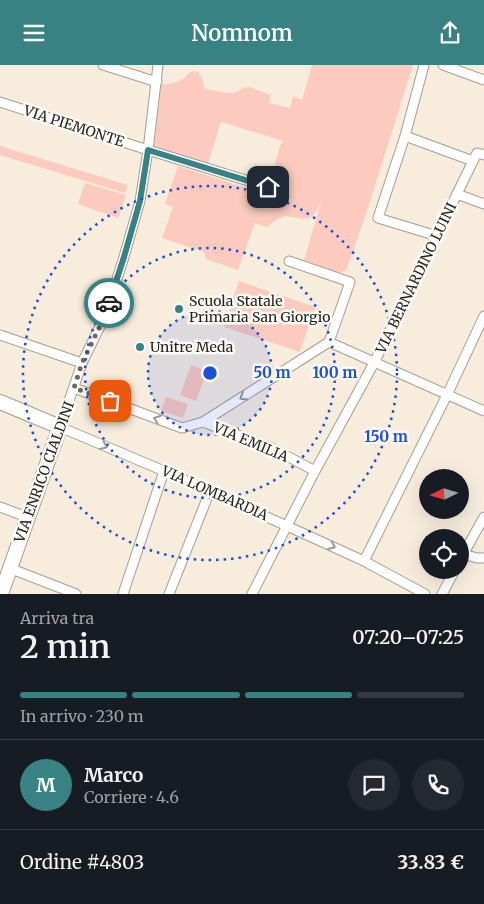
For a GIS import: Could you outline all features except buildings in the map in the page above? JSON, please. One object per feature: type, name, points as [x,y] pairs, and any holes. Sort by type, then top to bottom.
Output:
[{"type":"street","points":[[103,65],[157,82]]},
{"type":"street","name":"VIA ENRICO CIALDINI","points":[[0,594],[82,363],[105,316],[124,257],[140,201],[158,65]]},
{"type":"street","points":[[424,65],[405,136],[378,218],[437,236]]},
{"type":"street","points":[[443,65],[484,80]]},
{"type":"street","name":"VIA PIEMONTE","points":[[0,102],[148,150]]},
{"type":"street","points":[[405,136],[473,161],[477,153],[484,155]]},
{"type":"street","points":[[148,150],[268,187]]},
{"type":"street","name":"VIA BERNARDINO LUINI","points":[[252,594],[315,471],[374,363],[473,161]]},
{"type":"street","points":[[457,194],[484,204]]},
{"type":"street","points":[[203,422],[329,343],[350,282],[289,261]]},
{"type":"street","points":[[364,561],[447,395],[484,316]]},
{"type":"street","points":[[0,335],[82,363]]},
{"type":"street","points":[[329,343],[484,411]]},
{"type":"street","name":"VIA EMILIA","points":[[74,388],[182,428],[203,422],[272,448],[315,471]]},
{"type":"street","name":"VIA LOMBARDIA","points":[[0,402],[288,525],[364,561],[425,594]]},
{"type":"street","points":[[123,594],[164,471]]},
{"type":"street","points":[[169,594],[210,491]]},
{"type":"street","points":[[0,507],[28,517]]},
{"type":"street","points":[[469,544],[484,517]]},
{"type":"street","points":[[469,557],[484,557]]},
{"type":"street","points":[[9,568],[76,594]]},
{"type":"street","points":[[442,594],[450,579]]},
{"type":"shaded area","points":[[312,65],[413,65],[346,271],[338,272],[304,260],[321,202],[313,216],[307,218],[285,216],[267,227],[255,223],[238,270],[206,259],[204,252],[162,238],[173,207],[165,204],[178,166],[265,194],[283,141],[221,122],[208,164],[154,148],[161,85],[179,81],[189,73],[196,71],[201,75],[205,89],[228,93],[249,87],[271,95],[269,103],[290,108],[293,96],[302,100]]},
{"type":"shaded area","points":[[0,146],[128,185],[125,193],[0,155]]},
{"type":"shaded area","points":[[85,183],[126,195],[118,218],[78,204]]},
{"type":"shaded area","points":[[239,281],[315,307],[300,352],[224,327]]},
{"type":"shaded area","points":[[191,365],[207,371],[196,401],[180,395]]},
{"type":"shaded area","points":[[166,397],[188,404],[183,418],[161,411]]},
{"type":"way so far","points":[[109,303],[105,316],[82,363],[74,388],[110,401]]},
{"type":"place","name":"Scuola Statale Primaria San Giorgio","points":[[179,309]]},
{"type":"place","name":"Unitre Meda","points":[[140,347]]},
{"type":"route","points":[[109,303],[140,201],[148,150],[268,187]]}]
